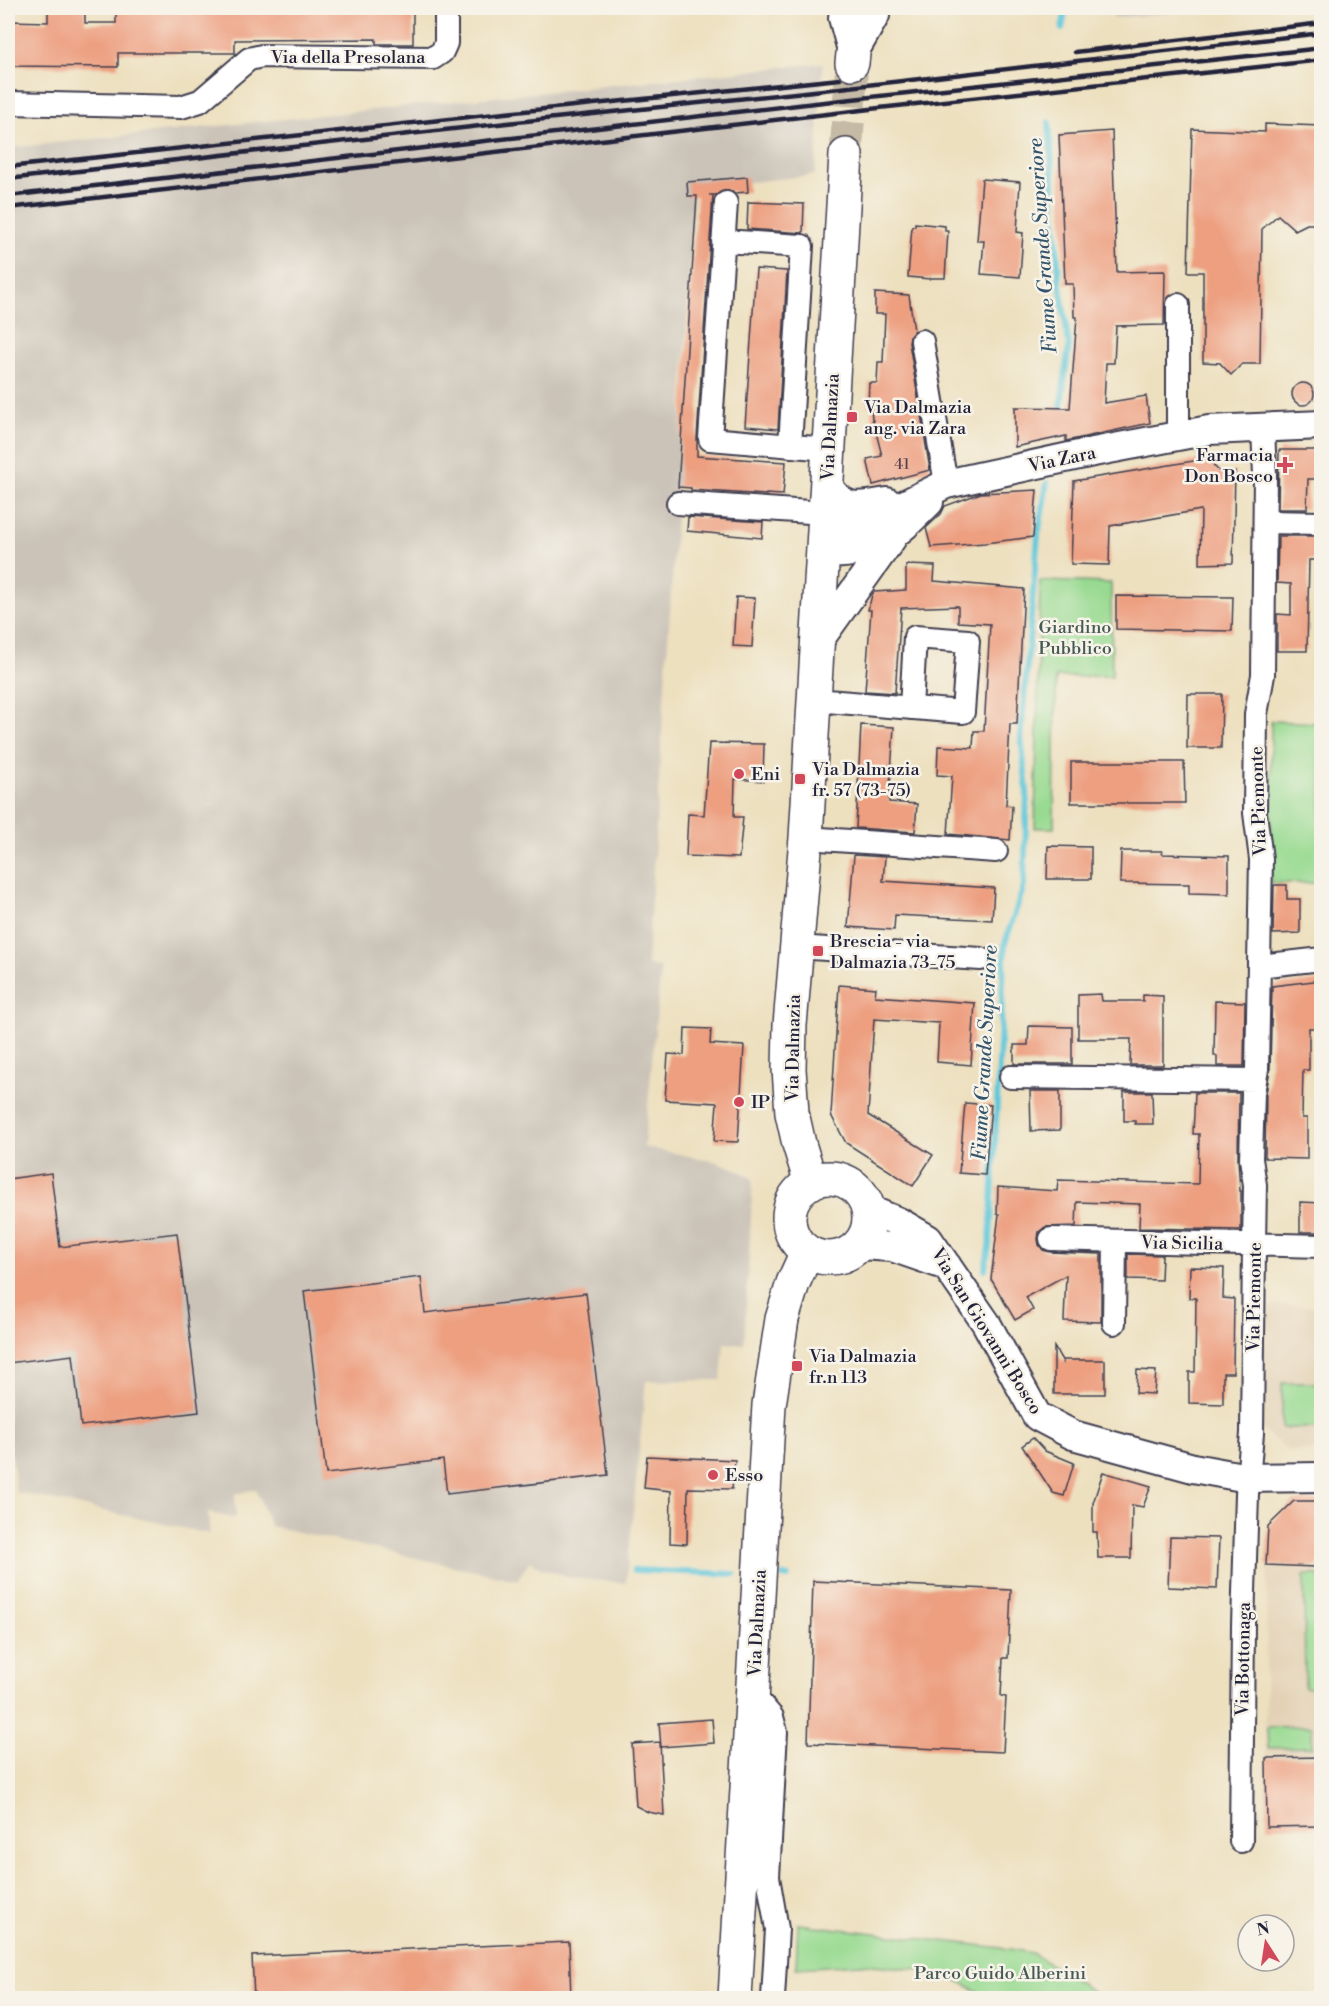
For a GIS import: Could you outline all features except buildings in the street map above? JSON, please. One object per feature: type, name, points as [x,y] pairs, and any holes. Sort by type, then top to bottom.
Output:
[{"type":"main road","points":[[852,63],[858,8]]},
{"type":"main road","name":"Via Dalmazia","points":[[811,1183],[792,1113],[789,1069],[796,947],[806,838],[846,154]]},
{"type":"main road","points":[[829,1179],[846,1183],[860,1194],[867,1209],[867,1228],[859,1245],[843,1256],[834,1258],[815,1256],[807,1252],[795,1240],[789,1224],[793,1200],[798,1193],[811,1183],[829,1179]]},
{"type":"main road","name":"Via Dalmazia","points":[[735,1998],[769,1406],[783,1319],[793,1283],[807,1252]]},
{"type":"street","name":"Via della Presolana","points":[[8,103],[181,106],[200,100],[249,58],[262,56],[433,58],[442,52],[446,43],[446,8]]},
{"type":"street","points":[[841,8],[840,18],[852,63]]},
{"type":"street","points":[[852,63],[878,16],[879,8]]},
{"type":"street","points":[[726,203],[710,439],[828,449]]},
{"type":"street","points":[[723,241],[801,246],[790,446]]},
{"type":"street","points":[[1178,305],[1178,436]]},
{"type":"street","points":[[817,644],[895,534],[946,484],[922,341]]},
{"type":"street","name":"Via Zara","points":[[913,498],[847,506],[840,502],[824,523],[836,533],[893,510],[913,498],[946,484],[1178,436],[1209,430],[1322,425]]},
{"type":"street","name":"Via Piemonte","points":[[1248,1478],[1252,1433],[1255,1185],[1251,1159],[1257,1069],[1261,859],[1255,813],[1256,725],[1263,675],[1265,522],[1263,427]]},
{"type":"street","points":[[678,504],[824,523],[855,553],[864,551],[895,534]]},
{"type":"street","points":[[1265,522],[1322,524]]},
{"type":"street","points":[[814,700],[910,708]]},
{"type":"street","points":[[806,838],[996,851]]},
{"type":"street","points":[[796,947],[981,959]]},
{"type":"street","points":[[1259,966],[1322,959]]},
{"type":"street","points":[[1011,1077],[1255,1080]]},
{"type":"street","name":"Via San Giovanni Bosco","points":[[867,1209],[899,1222],[928,1239],[986,1323],[1037,1416],[1073,1435],[1193,1468],[1248,1478],[1322,1477]]},
{"type":"street","name":"Via Sicilia","points":[[1051,1239],[1322,1246]]},
{"type":"street","name":"Via Sicilia","points":[[1114,1323],[1115,1241]]},
{"type":"street","points":[[859,1245],[892,1247],[947,1266]]},
{"type":"street","name":"Via Bottonaga","points":[[1242,1841],[1243,1625],[1248,1478]]},
{"type":"street","points":[[753,1695],[772,1717],[776,1731],[768,1876],[777,1929],[773,1998]]},
{"type":"shaded area","points":[[1114,8],[1226,8],[1114,18]]},
{"type":"shaded area","points":[[823,63],[815,175],[703,187],[694,195],[647,965],[661,967],[644,1147],[718,1162],[738,1170],[753,1179],[752,1200],[744,1344],[724,1343],[721,1380],[646,1381],[626,1583],[574,1578],[542,1569],[530,1561],[517,1580],[270,1526],[256,1489],[235,1494],[236,1515],[234,1518],[208,1513],[210,1534],[16,1492],[12,1455],[8,1454],[8,148]]},
{"type":"shaded area","points":[[1260,1305],[1321,1306],[1321,1451],[1288,1451],[1261,1428]]},
{"type":"shaded area","points":[[1294,1501],[1321,1501],[1321,1826],[1267,1827],[1265,1719],[1268,1526]]},
{"type":"green space","name":"Giardino Pubblico","points":[[1040,581],[1111,583],[1112,676],[1056,677],[1054,828],[1035,828]]},
{"type":"green space","points":[[1271,721],[1321,723],[1321,883],[1271,883]]},
{"type":"green space","points":[[1282,1383],[1321,1383],[1321,1428],[1282,1428]]},
{"type":"green space","points":[[1304,1575],[1321,1575],[1321,1687],[1305,1688]]},
{"type":"green space","points":[[1312,1726],[1312,1747],[1268,1748],[1267,1727]]},
{"type":"green space","name":"Parco Guido Alberini","points":[[798,1924],[1032,1953],[1103,1998],[991,1998],[958,1981],[915,1969],[862,1964],[796,1968]]},
{"type":"waterway","name":"Fiume Grande Superiore","points":[[1062,29],[1066,8]]},
{"type":"waterway","name":"Fiume Grande Superiore","points":[[1049,122],[1059,279],[1069,345],[1060,413]]},
{"type":"waterway","name":"Fiume Grande Superiore","points":[[985,1269],[990,1241],[1005,943],[1024,886],[1027,790],[1021,738],[1038,535],[1047,483]]},
{"type":"waterway","points":[[634,1570],[734,1574]]},
{"type":"waterway","points":[[783,1576],[788,1577]]},
{"type":"tunnel","points":[[846,155],[852,63]]},
{"type":"railway","points":[[1075,52],[1322,23]]},
{"type":"railway","points":[[8,179],[1322,33]]},
{"type":"railway","points":[[8,196],[815,103],[1322,48]]},
{"type":"railway","points":[[8,208],[879,108],[1322,60]]},
{"type":"railway","points":[[8,167],[840,79]]},
{"type":"place","name":"Via Dalmazia ang. via Zara","points":[[852,417]]},
{"type":"place","name":"Farmacia Don Bosco","points":[[1285,465]]},
{"type":"place","name":"Eni","points":[[739,774]]},
{"type":"place","name":"Via Dalmazia fr. 57 (73-75)","points":[[800,779]]},
{"type":"place","name":"Brescia - via Dalmazia 73-75","points":[[818,951]]},
{"type":"place","name":"IP","points":[[739,1102]]},
{"type":"place","name":"Via Dalmazia fr.n 113","points":[[797,1366]]},
{"type":"place","name":"Esso","points":[[713,1475]]}]
